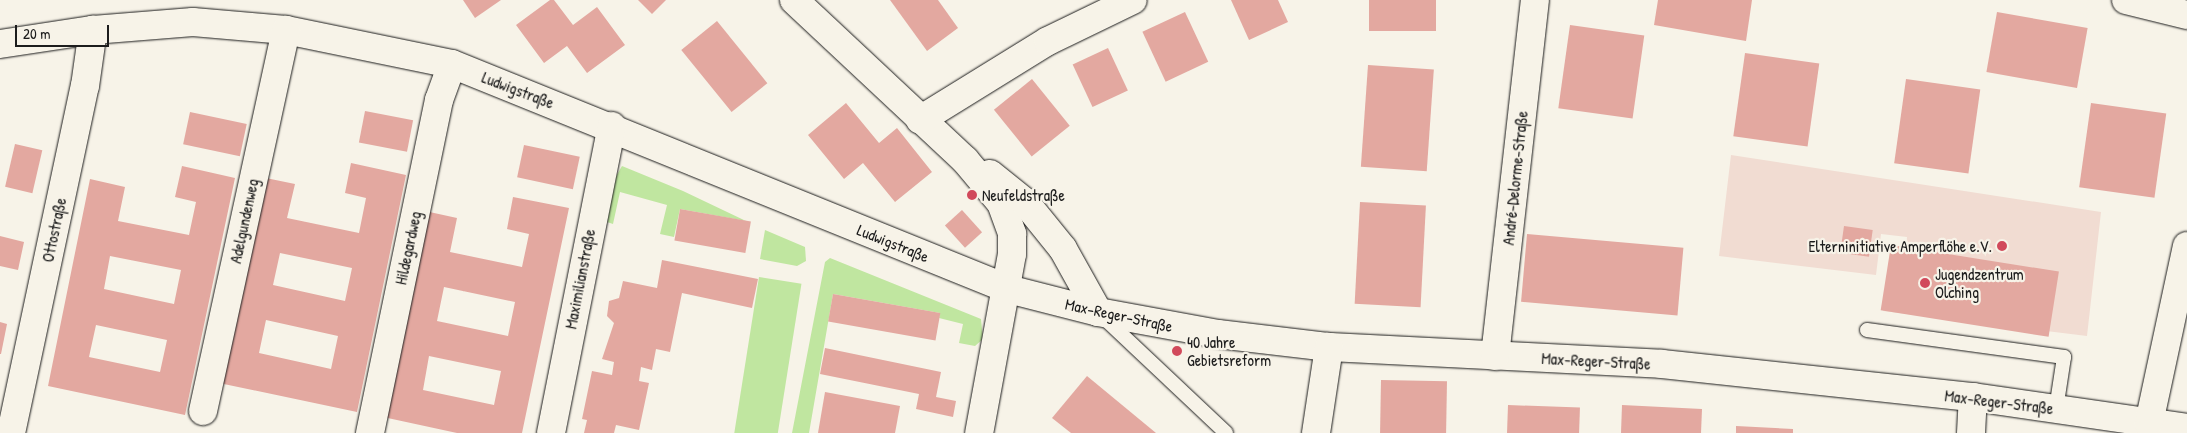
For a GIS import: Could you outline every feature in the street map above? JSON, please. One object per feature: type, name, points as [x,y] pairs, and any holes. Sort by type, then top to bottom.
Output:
[{"type":"street","points":[[794,0],[920,120],[965,160],[1001,203],[1012,234],[1008,289],[979,433]]},
{"type":"street","points":[[920,120],[1048,41],[1133,0]]},
{"type":"street","name":"André-Delorme-Straße","points":[[1495,356],[1535,0]]},
{"type":"street","points":[[2126,0],[2187,15]]},
{"type":"street","name":"Ludwigstraße","points":[[0,44],[93,30],[194,11],[452,64],[612,126],[1008,289]]},
{"type":"street","name":"Ottostraße","points":[[9,432],[85,86],[93,30]]},
{"type":"street","name":"Adelgundenweg","points":[[204,411],[286,30]]},
{"type":"street","name":"Hildegardweg","points":[[370,433],[437,109],[452,64]]},
{"type":"street","name":"Maximilianstraße","points":[[551,433],[612,126]]},
{"type":"street","points":[[965,160],[1002,181],[1025,202],[1063,249],[1098,312]]},
{"type":"street","points":[[2149,423],[2187,246]]},
{"type":"street","name":"Max-Reger-Straße","points":[[1008,289],[1098,312],[1218,334],[1329,347],[1662,364],[1973,398],[2187,428]]},
{"type":"street","points":[[1316,433],[1329,347]]},
{"type":"street","points":[[1970,433],[1973,398]]},
{"type":"lane","points":[[1098,312],[1226,433]]},
{"type":"lane","points":[[1867,330],[2064,357],[2056,409]]},
{"type":"shaded area","name":"Elterninitiative Amperflöhe e.V.","points":[[1731,155],[2101,212],[2087,336],[1883,311],[1891,245],[1906,247],[1907,237],[1881,234],[1876,275],[1719,256]]},
{"type":"green space","points":[[622,166],[683,191],[746,221],[680,209],[674,237],[660,234],[667,205],[620,192],[613,224],[607,222],[615,178]]},
{"type":"green space","points":[[765,230],[805,247],[806,261],[797,266],[760,259]]},
{"type":"green space","points":[[830,258],[981,319],[983,339],[975,346],[959,343],[963,324],[939,318],[940,313],[833,294],[809,433],[792,433],[825,262]]},
{"type":"green space","points":[[759,277],[801,284],[778,433],[734,433]]},
{"type":"building","points":[[463,0],[501,0],[475,18]]},
{"type":"building","points":[[550,0],[554,0],[573,25],[597,7],[625,45],[587,73],[567,46],[544,63],[516,25]]},
{"type":"building","points":[[638,0],[666,0],[652,14]]},
{"type":"building","points":[[890,0],[938,0],[958,28],[927,51]]},
{"type":"building","points":[[1231,0],[1278,0],[1288,22],[1249,40]]},
{"type":"building","points":[[1369,0],[1436,0],[1436,31],[1369,31]]},
{"type":"building","points":[[1658,0],[1752,0],[1746,41],[1654,25]]},
{"type":"building","points":[[1185,12],[1208,62],[1166,82],[1142,32]]},
{"type":"building","points":[[1997,12],[2088,28],[2077,88],[1986,72]]},
{"type":"building","points":[[717,21],[767,83],[732,112],[681,50]]},
{"type":"building","points":[[1570,25],[1644,35],[1633,119],[1558,108]]},
{"type":"building","points":[[1108,48],[1128,91],[1093,107],[1073,64]]},
{"type":"building","points":[[1745,53],[1819,63],[1808,147],[1733,136]]},
{"type":"building","points":[[1368,65],[1434,70],[1427,171],[1361,167]]},
{"type":"building","points":[[1032,79],[1070,126],[1032,156],[994,110]]},
{"type":"building","points":[[1906,79],[1980,89],[1968,174],[1894,163]]},
{"type":"building","points":[[846,103],[879,143],[897,128],[932,172],[895,202],[863,163],[844,179],[808,135]]},
{"type":"building","points":[[2091,103],[2166,114],[2154,198],[2079,187]]},
{"type":"building","points":[[365,111],[413,120],[407,152],[359,142]]},
{"type":"building","points":[[190,112],[247,124],[240,156],[183,144]]},
{"type":"building","points":[[15,144],[42,150],[32,193],[5,187]]},
{"type":"building","points":[[524,145],[580,157],[573,189],[517,177]]},
{"type":"building","points":[[351,163],[406,175],[357,412],[219,383],[261,177],[295,184],[287,218],[359,233],[366,198],[345,193]],"holes":[[[280,253],[352,268],[345,301],[273,285]],[[266,320],[338,336],[331,369],[259,353]]]},
{"type":"building","points":[[182,166],[235,178],[185,415],[48,386],[90,179],[125,187],[118,221],[189,235],[196,202],[175,197]],"holes":[[[110,256],[181,270],[174,304],[104,289]],[[96,325],[167,340],[160,372],[89,357]]]},
{"type":"building","points":[[513,197],[569,208],[522,433],[457,433],[383,417],[425,211],[457,218],[450,252],[522,267],[529,234],[507,229]],"holes":[[[444,287],[515,302],[508,336],[437,321]],[[429,356],[501,371],[494,405],[423,390]]]},
{"type":"building","points":[[1360,202],[1426,205],[1421,307],[1355,304]]},
{"type":"building","points":[[680,209],[751,222],[745,253],[674,241]]},
{"type":"building","points":[[962,210],[982,232],[965,248],[945,225]]},
{"type":"building","points":[[1844,226],[1873,230],[1869,257],[1840,253]]},
{"type":"building","points":[[1527,234],[1683,248],[1677,315],[1521,302]]},
{"type":"building","points":[[0,236],[24,242],[18,270],[0,266]]},
{"type":"building","points":[[1891,245],[2059,272],[2049,337],[1881,310]]},
{"type":"building","points":[[662,260],[758,279],[752,308],[682,293],[670,352],[656,349],[652,370],[641,367],[639,381],[649,383],[639,430],[616,425],[614,433],[584,433],[587,420],[582,419],[592,371],[612,375],[614,362],[602,359],[614,323],[607,316],[609,301],[619,298],[623,281],[657,288]]},
{"type":"building","points":[[833,294],[940,313],[935,341],[828,322]]},
{"type":"building","points":[[0,322],[7,324],[1,354],[0,354]]},
{"type":"building","points":[[825,348],[941,372],[936,397],[956,401],[953,417],[916,409],[919,394],[820,374]]},
{"type":"building","points":[[1087,376],[1156,433],[1071,433],[1052,418]]},
{"type":"building","points":[[1381,380],[1447,381],[1446,433],[1380,433]]},
{"type":"building","points":[[825,392],[900,406],[895,433],[818,433]]},
{"type":"building","points":[[1508,405],[1580,408],[1579,433],[1507,433]]},
{"type":"building","points":[[1622,405],[1702,409],[1701,433],[1621,433]]},
{"type":"building","points":[[1736,426],[1793,429],[1793,433],[1736,433]]},
{"type":"place","name":"Neufeldstraße","points":[[972,195]]},
{"type":"place","name":"Elterninitiative Amperflöhe e.V.","points":[[2002,246]]},
{"type":"place","name":"Jugendzentrum Olching","points":[[1925,283]]},
{"type":"place","name":"40 Jahre Gebietsreform","points":[[1177,351]]}]
